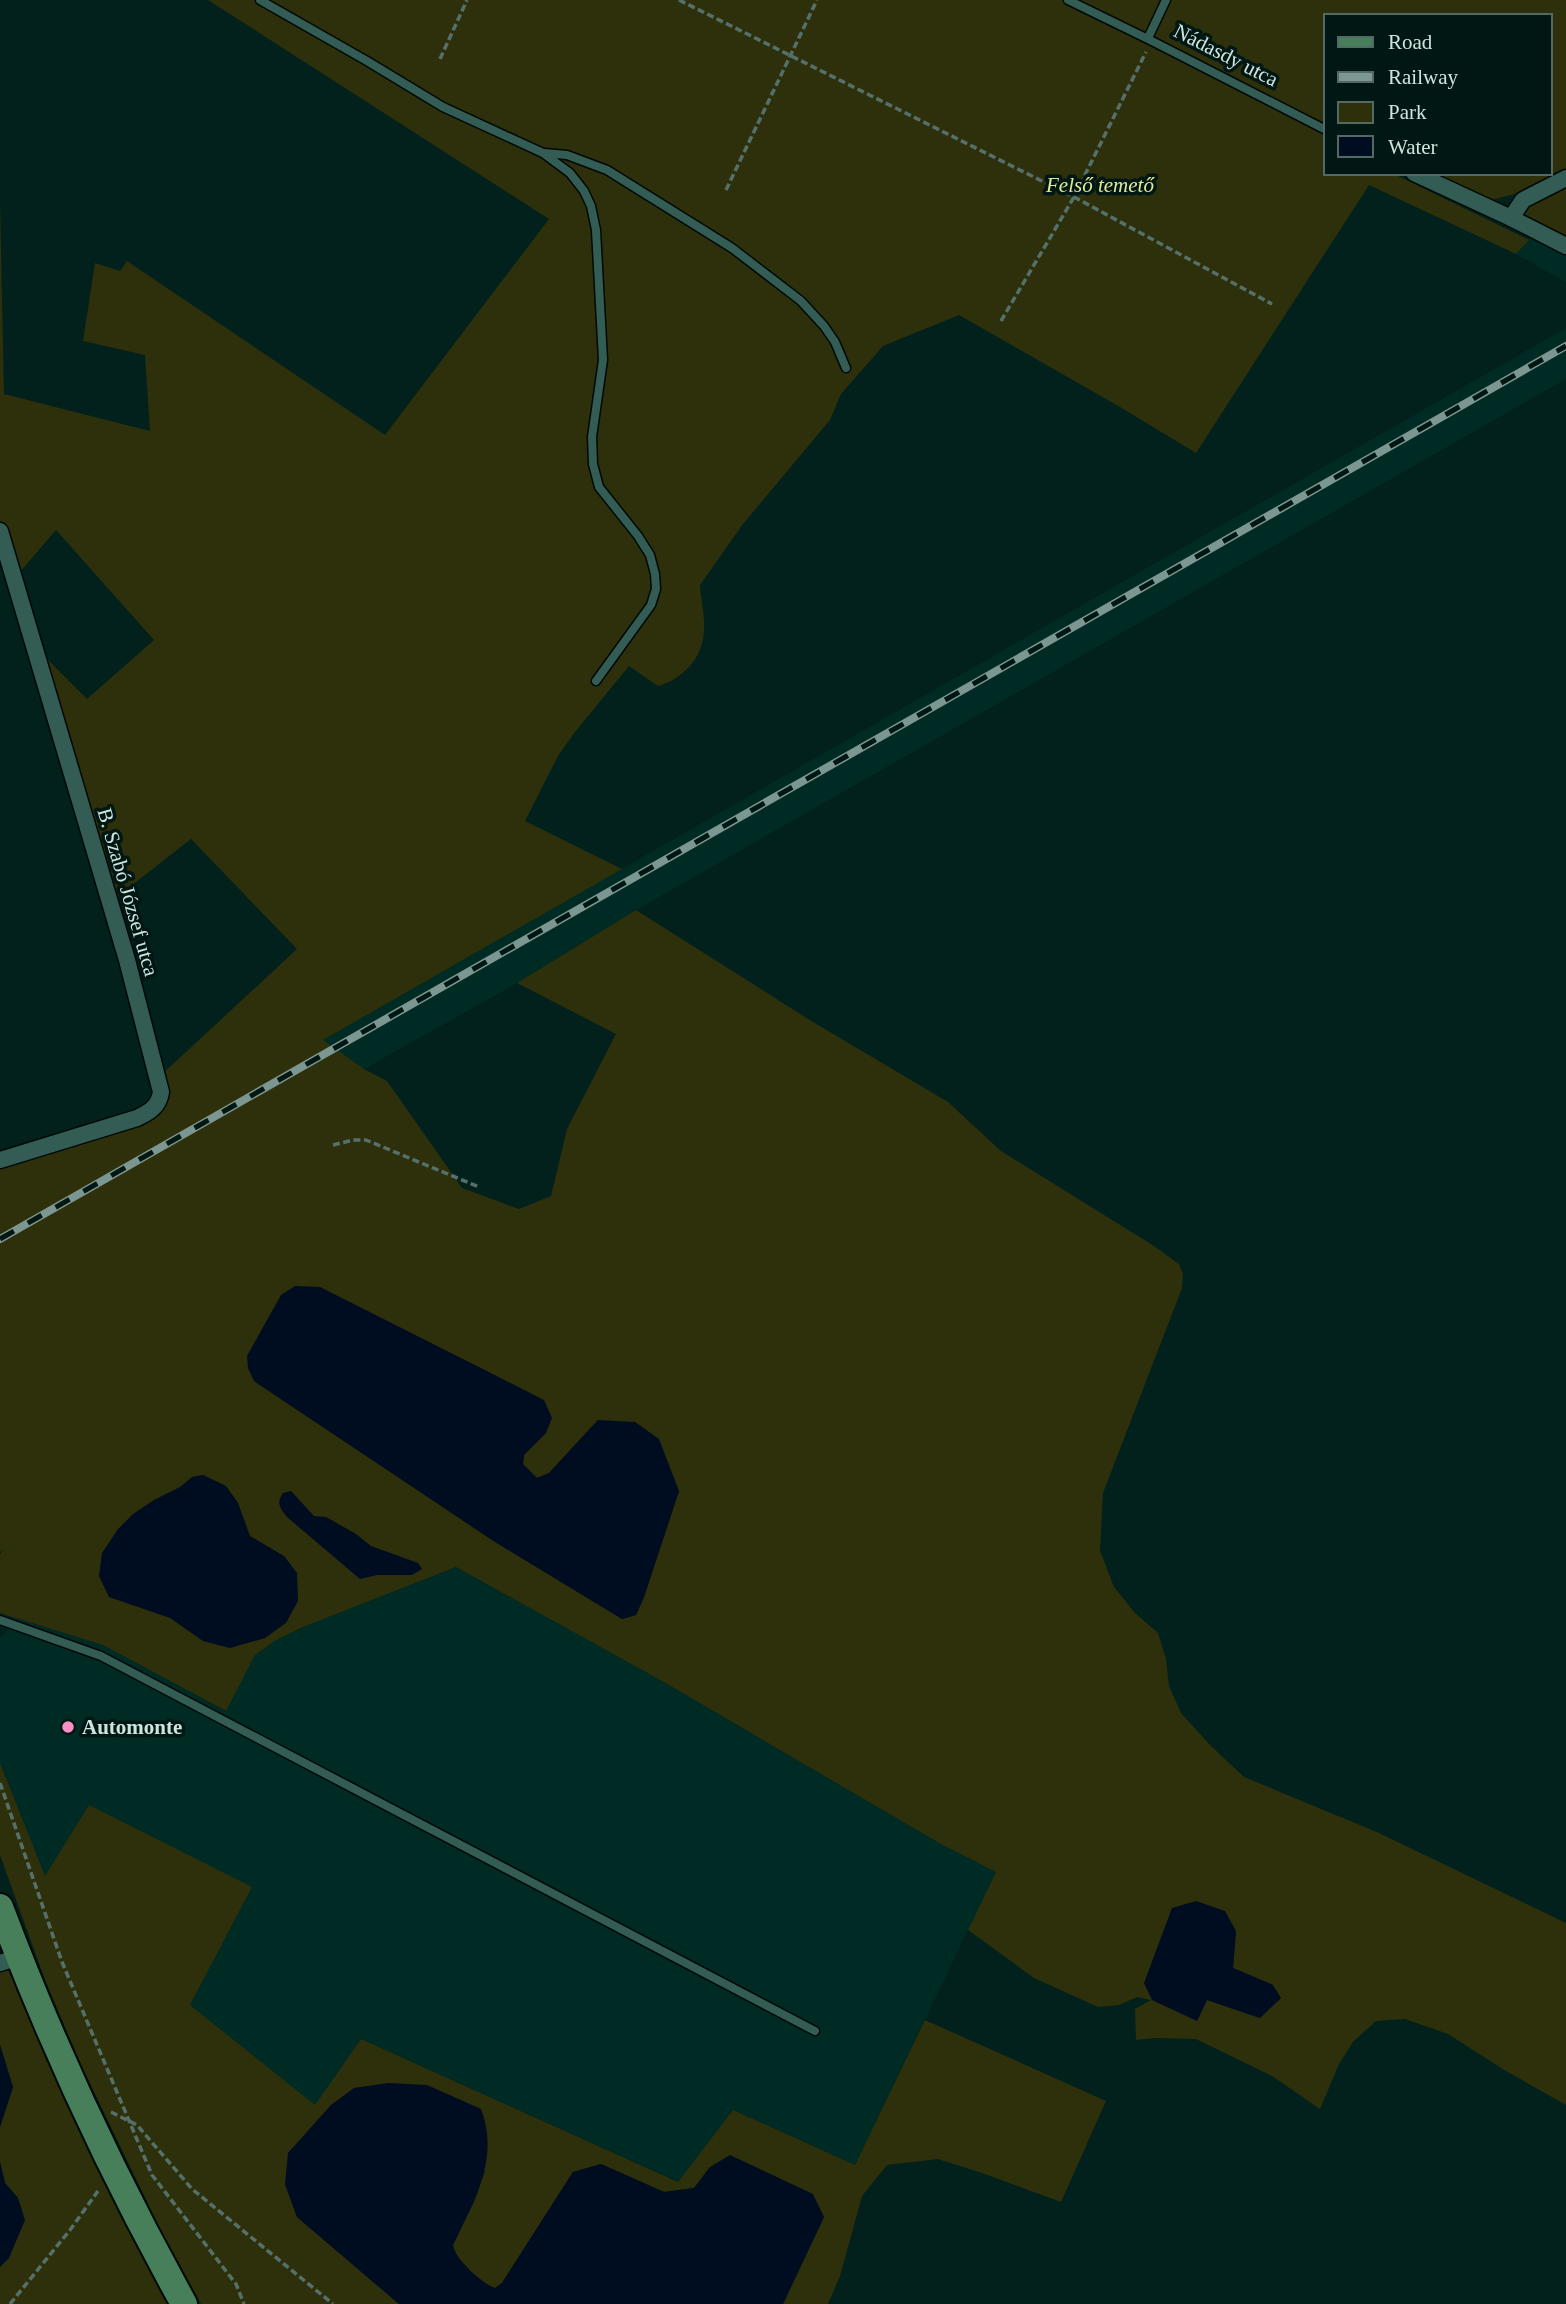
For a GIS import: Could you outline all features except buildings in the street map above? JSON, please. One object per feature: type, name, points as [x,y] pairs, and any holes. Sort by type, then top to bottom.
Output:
[{"type":"main road","points":[[0,1907],[9,1960],[155,2252],[184,2304]]},
{"type":"street","points":[[1418,175],[1566,246]]},
{"type":"street","points":[[1511,218],[1523,200],[1566,178]]},
{"type":"street","name":"B. Szabó József utca","points":[[0,531],[127,960],[161,1092],[160,1100],[154,1107],[137,1118],[0,1160]]},
{"type":"lane","points":[[260,0],[443,107],[543,153],[570,173],[584,191],[596,230],[603,360],[592,437],[593,464],[599,487],[650,555],[656,589],[650,605],[596,681]]},
{"type":"lane","name":"Nádasdy utca","points":[[1068,0],[1324,129]]},
{"type":"lane","points":[[1150,39],[1166,0]]},
{"type":"lane","points":[[543,153],[567,155],[607,170],[732,248],[801,300],[835,342],[846,368]]},
{"type":"lane","points":[[0,1620],[102,1656],[815,2031]]},
{"type":"path","points":[[440,59],[467,0]]},
{"type":"path","points":[[680,0],[1074,197],[1272,304]]},
{"type":"path","points":[[726,190],[817,0]]},
{"type":"path","points":[[1001,321],[1074,197],[1150,39]]},
{"type":"path","points":[[333,1144],[366,1140],[479,1186]]},
{"type":"path","points":[[0,1783],[62,1962],[152,2175],[236,2284],[244,2304]]},
{"type":"path","points":[[80,2099],[137,2125],[192,2189],[333,2304]]},
{"type":"path","points":[[10,2304],[115,2170]]},
{"type":"shaded area","points":[[1551,214],[1566,221],[1566,282],[1516,254]]},
{"type":"shaded area","points":[[1566,328],[1566,379],[636,910],[517,983],[364,1069],[131,1150]]},
{"type":"shaded area","points":[[456,1567],[662,1681],[941,1844],[996,1872],[855,2165],[733,2110],[679,2182],[361,2039],[315,2106],[190,2005],[252,1887],[45,1877],[0,1763],[0,1638],[8,1630],[0,1626],[0,1613],[103,1645],[225,1711],[255,1655],[276,1640]]},
{"type":"green space","name":"Felső temető","points":[[208,0],[1566,0],[1566,174],[1534,189],[1487,201],[1434,175],[1552,175],[1552,14],[1324,14],[1324,175],[1396,175],[1529,240],[1516,254],[1369,185],[1196,453],[959,315],[883,346],[841,394],[830,420],[743,524],[700,585],[704,619],[703,640],[690,666],[676,678],[658,686],[629,666],[558,756],[525,821],[622,869],[323,1040],[364,1069],[387,1081],[462,1188],[519,1209],[551,1196],[567,1129],[616,1034],[517,983],[636,910],[808,1019],[948,1102],[1001,1151],[1179,1264],[1183,1274],[1182,1288],[1103,1493],[1100,1551],[1114,1587],[1135,1613],[1158,1633],[1166,1659],[1169,1686],[1181,1713],[1244,1777],[1379,1833],[1566,1923],[1566,2105],[1448,2034],[1405,2019],[1376,2021],[1353,2042],[1339,2064],[1320,2109],[1272,2076],[1196,2039],[1136,2040],[1135,2009],[1151,2000],[1137,1997],[1119,2005],[1098,2007],[1034,1978],[968,1930],[996,1872],[941,1844],[662,1681],[456,1567],[276,1640],[255,1655],[226,1711],[103,1645],[0,1613],[0,1554],[4,1549],[0,1552],[0,1155],[155,1107],[159,1077],[297,949],[191,839],[113,900],[36,648],[87,699],[154,640],[56,530],[14,579],[0,530],[0,199],[4,394],[150,431],[145,355],[83,341],[95,263],[120,271],[127,261],[385,435],[549,219]],"holes":[[[254,1381],[546,1433],[524,1455],[523,1465],[537,1478],[549,1473],[598,1420],[679,1491],[636,1615],[622,1619],[492,1540]],[[1236,1931],[1233,1968],[1273,1985],[1260,2018],[1207,2000],[1197,2021]]]},
{"type":"green space","points":[[1566,182],[1566,246],[1525,221],[1525,213],[1538,196]]},
{"type":"green space","points":[[0,1763],[45,1876],[89,1805],[252,1887],[190,2005],[315,2105],[361,2039],[678,2182],[733,2110],[855,2165],[925,2020],[1106,2101],[1061,2202],[938,2159],[887,2165],[862,2196],[840,2276],[828,2304],[783,2304],[824,2217],[710,2167],[694,2188],[664,2192],[601,2164],[573,2172],[502,2283],[495,2288],[470,2270],[458,2257],[453,2245],[475,2200],[485,2171],[285,2184],[297,2217],[399,2304],[201,2304],[163,2235],[82,2067],[45,1980],[0,1855]]},
{"type":"green space","points":[[0,1968],[12,1972],[171,2304],[0,2304],[0,2267],[9,2258],[18,2198],[5,2183],[0,2162],[0,2127],[13,2087],[0,2045]]},
{"type":"water","points":[[295,1286],[320,1287],[544,1400],[552,1418],[546,1433],[524,1455],[523,1464],[537,1478],[549,1473],[598,1420],[635,1422],[659,1439],[679,1491],[636,1615],[622,1619],[492,1540],[254,1381],[248,1368],[247,1356],[281,1295]]},
{"type":"water","points":[[203,1475],[226,1486],[238,1503],[250,1536],[284,1556],[297,1573],[298,1601],[286,1623],[265,1638],[230,1648],[203,1641],[170,1618],[109,1597],[99,1576],[102,1553],[118,1529],[133,1514],[192,1477]]},
{"type":"water","points":[[291,1491],[314,1516],[326,1517],[371,1546],[418,1563],[422,1569],[412,1575],[377,1575],[360,1579],[287,1517],[279,1503],[283,1493]]},
{"type":"water","points":[[1196,1901],[1225,1911],[1236,1931],[1233,1968],[1273,1985],[1281,1998],[1260,2018],[1207,2000],[1197,2021],[1152,2000],[1144,1983],[1172,1908]]},
{"type":"water","points":[[0,2045],[13,2087],[0,2127]]},
{"type":"water","points":[[388,2083],[427,2085],[481,2109],[488,2145],[486,2162],[476,2195],[453,2245],[458,2257],[470,2270],[495,2288],[502,2283],[573,2172],[601,2164],[664,2192],[694,2188],[710,2167],[730,2155],[813,2194],[824,2217],[783,2304],[399,2304],[297,2217],[285,2184],[288,2153],[331,2105],[354,2088]]},
{"type":"water","points":[[0,2162],[5,2183],[18,2198],[25,2220],[9,2258],[0,2267]]},
{"type":"railway","points":[[0,1239],[1566,346]]},
{"type":"place","name":"Automonte","points":[[68,1727]]}]
